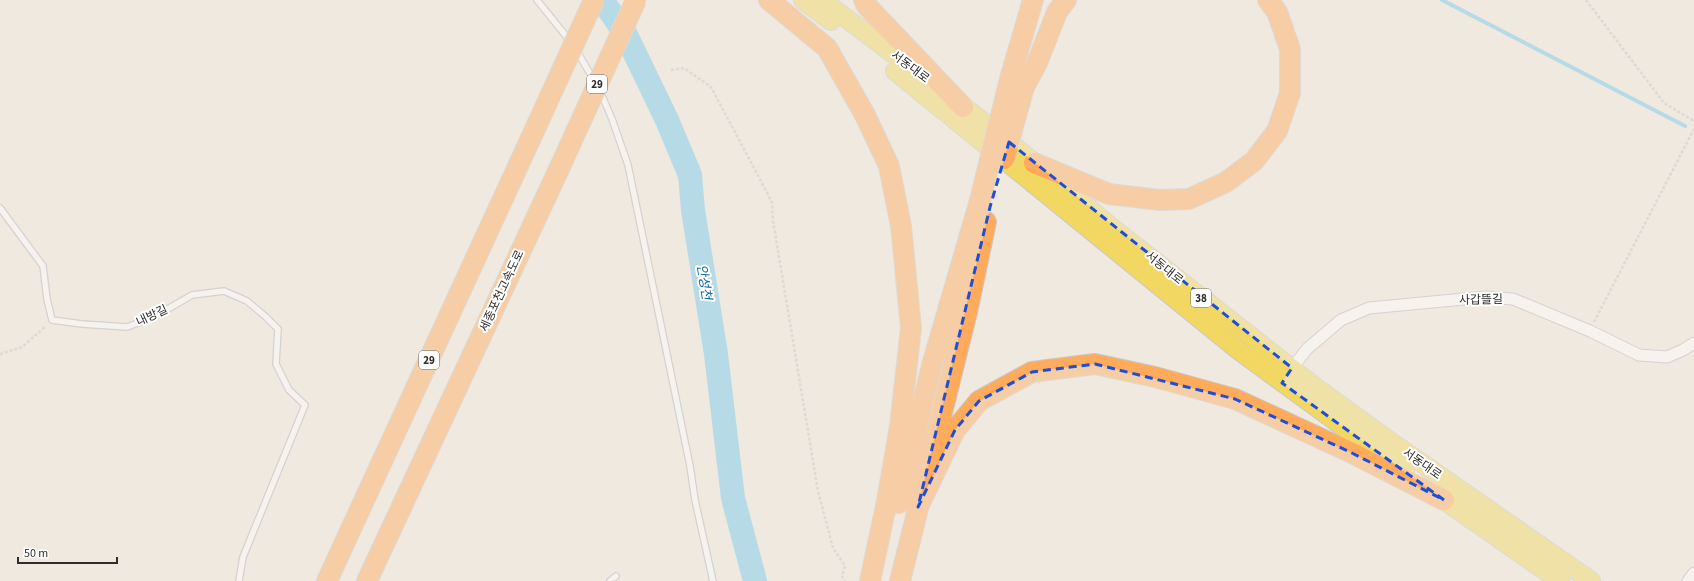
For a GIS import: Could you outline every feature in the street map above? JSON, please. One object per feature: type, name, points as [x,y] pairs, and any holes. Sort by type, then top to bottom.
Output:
[{"type":"highway","name":"29","points":[[327,581],[594,0]]},
{"type":"highway","name":"세종포천고속도로","points":[[367,581],[636,0]]},
{"type":"highway","points":[[769,0],[827,48],[865,115],[889,166],[900,226],[911,328],[900,426],[887,501],[879,570]]},
{"type":"highway","points":[[864,0],[867,6],[963,107]]},
{"type":"highway","points":[[870,581],[879,570],[932,365],[985,203],[1018,81],[1033,0]]},
{"type":"highway","points":[[1018,81],[1037,63],[1057,12],[1066,0]]},
{"type":"highway","points":[[1034,163],[1109,194],[1160,200],[1189,199],[1226,182],[1254,161],[1277,131],[1290,93],[1290,49],[1276,12],[1268,0]]},
{"type":"highway","points":[[900,579],[967,312],[985,203]]},
{"type":"highway","points":[[918,507],[955,430],[979,401],[1032,372],[1095,364],[1155,377],[1236,399],[1350,452],[1444,500]]},
{"type":"main road","name":"서동대로","points":[[803,0],[909,82],[1238,350],[1287,376],[1386,440],[1591,581]]},
{"type":"main road","name":"서동대로","points":[[822,0],[963,107],[1128,240],[1287,376],[1357,439],[1560,581]]},
{"type":"street","name":"사갑뜰길","points":[[1287,376],[1307,349],[1341,320],[1370,308],[1486,298],[1513,300],[1590,331],[1639,355],[1667,356],[1683,350],[1694,343]]},
{"type":"street","points":[[1688,581],[1694,573]]},
{"type":"lane","points":[[537,0],[562,30],[580,55],[595,81],[612,119],[628,165],[688,458],[695,500],[713,581]]},
{"type":"lane","points":[[0,208],[43,266],[47,299],[52,320]]},
{"type":"lane","name":"내방길","points":[[52,320],[127,327],[154,317],[192,295],[224,291],[247,301],[278,329],[276,364],[289,390],[305,405],[243,557],[239,581]]},
{"type":"lane","points":[[610,581],[616,576]]},
{"type":"path","points":[[1586,0],[1664,103],[1694,121]]},
{"type":"path","points":[[671,70],[684,68],[711,87],[772,202],[773,221],[818,491],[833,548],[844,566],[842,576],[845,581]]},
{"type":"path","points":[[1590,331],[1694,129]]},
{"type":"path","points":[[0,354],[22,347],[52,320]]},
{"type":"highlighted area","points":[[1009,142],[1292,368],[1282,383],[1444,500],[1350,452],[1235,399],[1095,364],[1032,372],[979,401],[955,430],[918,507],[990,207]]},
{"type":"waterway","name":"안성천","points":[[602,0],[625,33],[667,120],[690,175],[693,210],[716,354],[733,498],[755,581]]},
{"type":"waterway","points":[[1442,0],[1685,126]]}]
